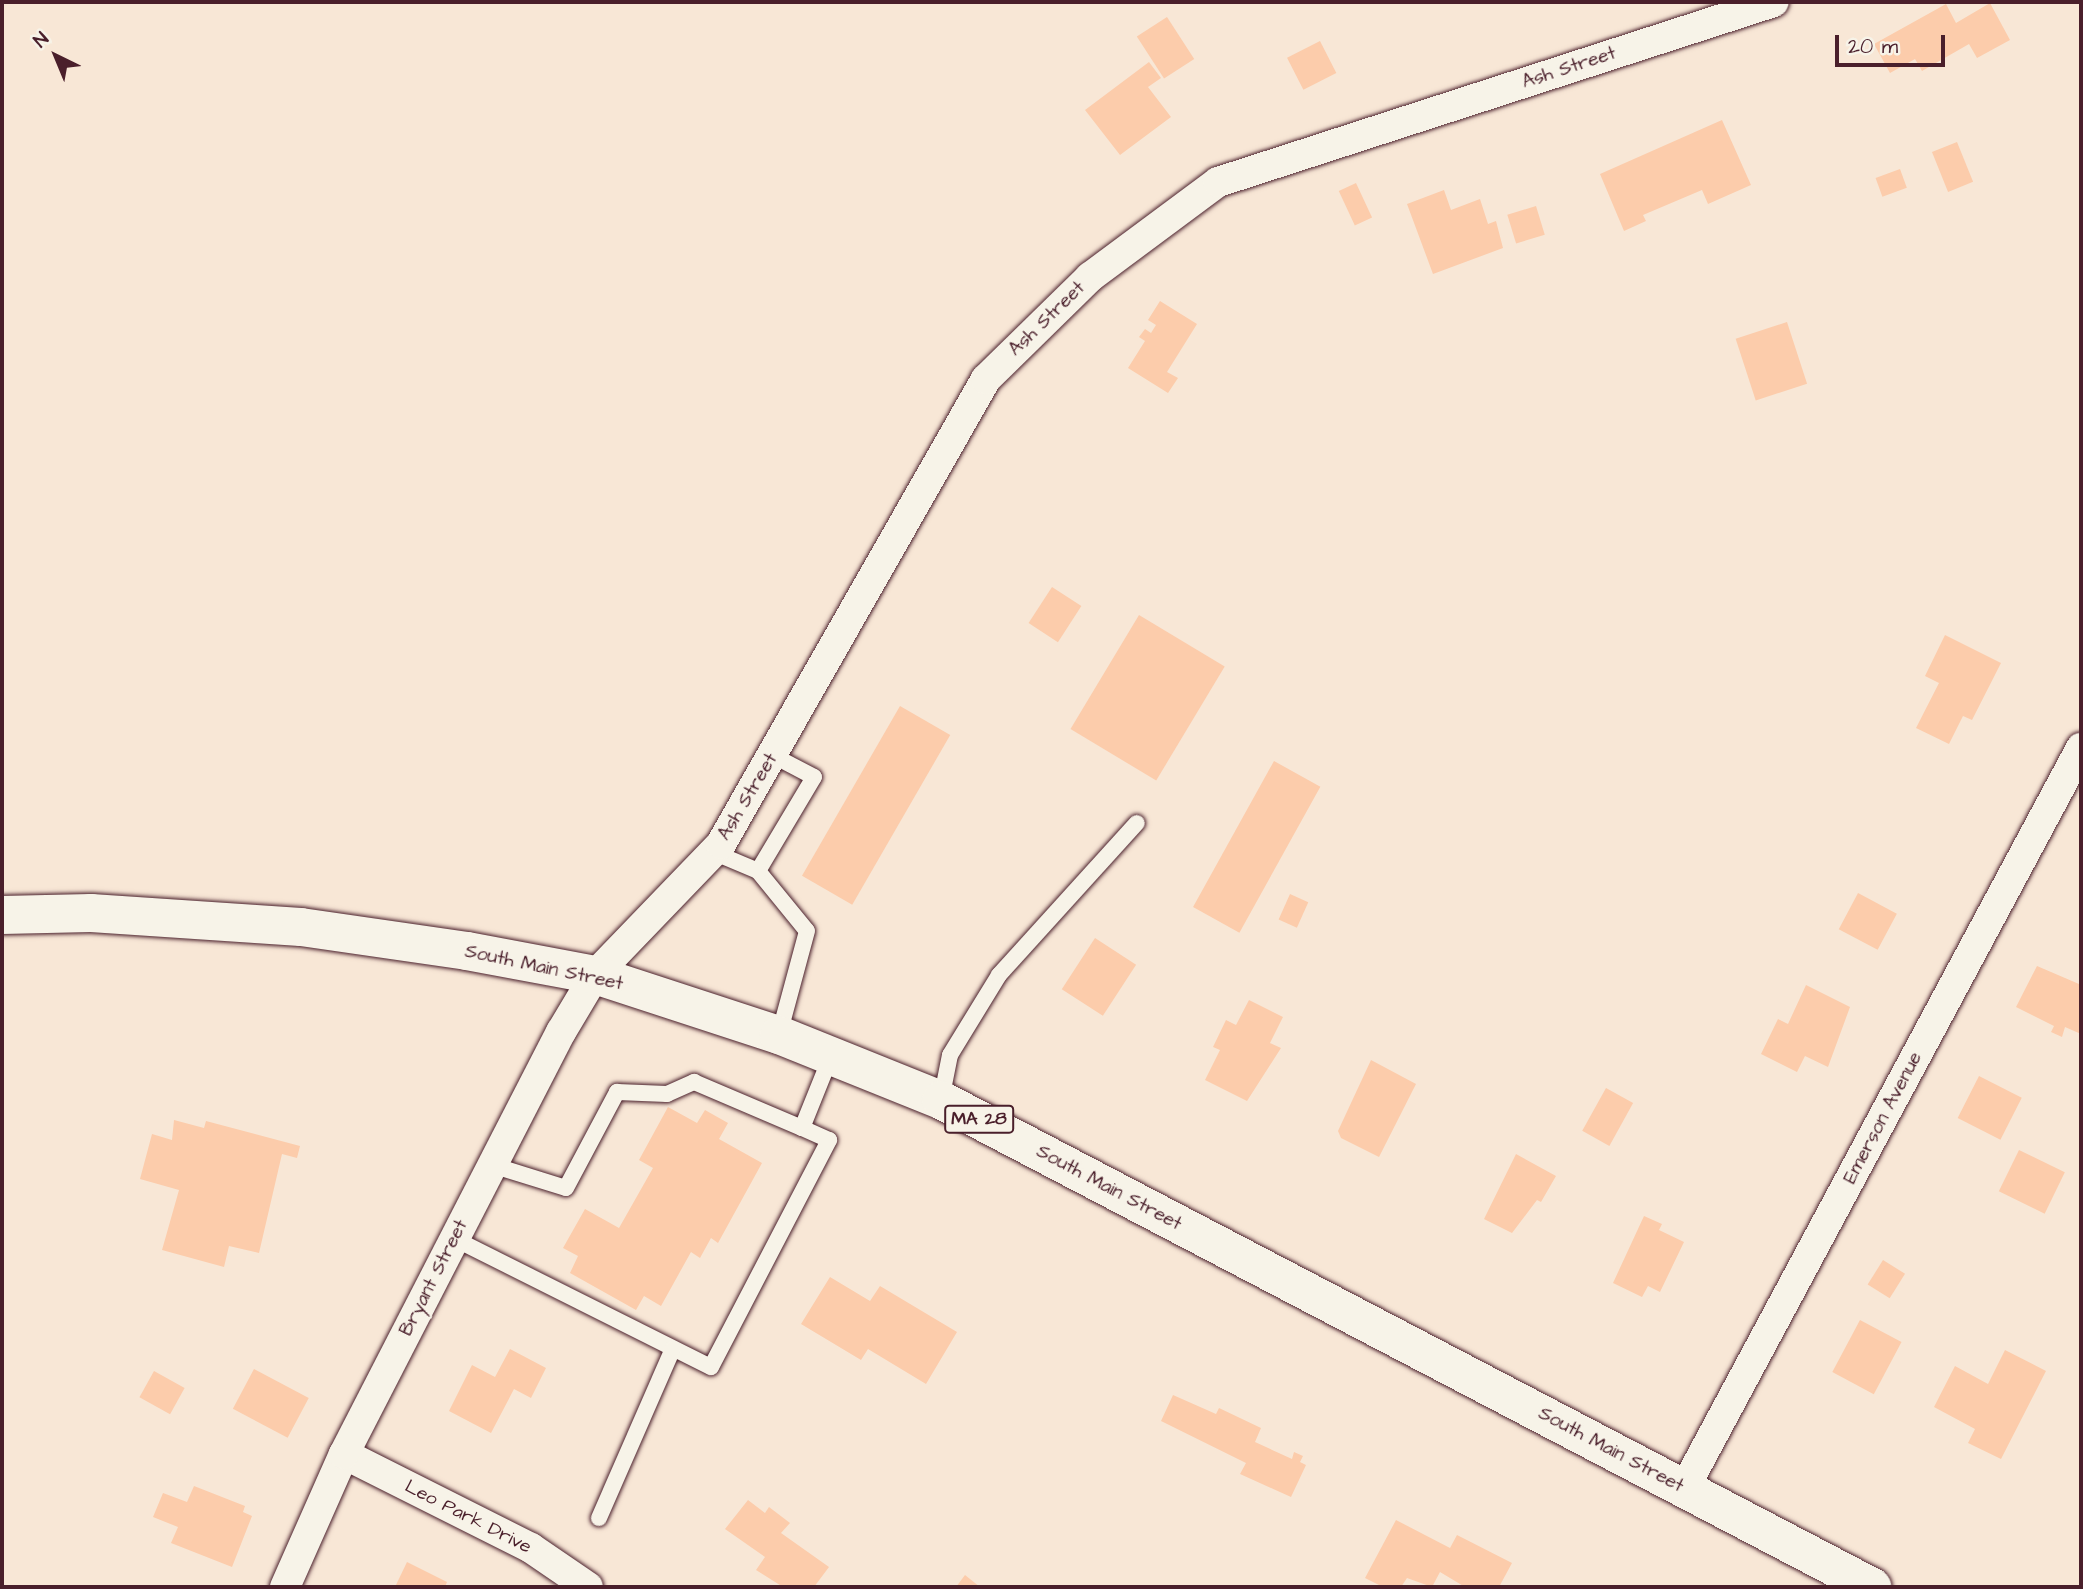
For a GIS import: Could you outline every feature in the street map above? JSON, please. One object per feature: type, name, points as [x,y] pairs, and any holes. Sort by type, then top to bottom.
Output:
[{"type":"main road","name":"South Main Street","points":[[2,915],[91,912],[301,927],[595,975],[779,1035],[941,1100],[1872,1587]]},
{"type":"street","name":"Ash Street","points":[[595,975],[713,852],[774,756],[986,379],[1090,277],[1218,182],[1774,2]]},
{"type":"street","name":"Emerson Avenue","points":[[1684,1489],[2081,748]]},
{"type":"street","name":"Bryant Street","points":[[285,1587],[344,1454],[492,1165],[595,975]]},
{"type":"street","name":"Leo Park Drive","points":[[344,1454],[531,1548],[588,1587]]},
{"type":"lane","points":[[758,871],[814,777],[774,756]]},
{"type":"lane","points":[[941,1100],[950,1055],[999,975],[1137,823]]},
{"type":"lane","points":[[713,852],[758,871],[807,931],[779,1035]]},
{"type":"lane","points":[[802,1128],[831,1056]]},
{"type":"lane","points":[[455,1239],[711,1367],[829,1140],[694,1082],[667,1094],[617,1092],[566,1188],[492,1165]]},
{"type":"lane","points":[[599,1518],[673,1349]]},
{"type":"building","points":[[1990,3],[2010,40],[1977,58],[1969,44],[1922,71],[1915,59],[1890,73],[1874,44],[1946,4],[1956,23]]},
{"type":"building","points":[[1167,17],[1194,59],[1164,79],[1137,37]]},
{"type":"building","points":[[1320,41],[1336,73],[1303,90],[1287,58]]},
{"type":"building","points":[[1149,62],[1161,78],[1148,87],[1171,117],[1120,155],[1085,110]]},
{"type":"building","points":[[1722,120],[1751,185],[1708,204],[1702,190],[1643,215],[1646,221],[1624,231],[1600,174]]},
{"type":"building","points":[[1957,142],[1973,182],[1948,192],[1932,152]]},
{"type":"building","points":[[1900,169],[1907,188],[1882,197],[1876,178]]},
{"type":"building","points":[[1356,183],[1372,217],[1355,225],[1339,191]]},
{"type":"building","points":[[1444,190],[1451,210],[1480,199],[1488,224],[1496,221],[1503,248],[1433,274],[1407,204]]},
{"type":"building","points":[[1536,206],[1545,235],[1516,243],[1507,215]]},
{"type":"building","points":[[1160,301],[1197,324],[1167,372],[1178,378],[1168,393],[1128,368],[1145,341],[1139,337],[1145,329],[1151,333],[1156,325],[1148,320]]},
{"type":"building","points":[[1787,322],[1807,384],[1756,401],[1736,339]]},
{"type":"building","points":[[1052,587],[1081,606],[1058,642],[1029,623]]},
{"type":"building","points":[[1139,615],[1225,667],[1156,781],[1070,729]]},
{"type":"building","points":[[1945,635],[2001,663],[1972,720],[1963,716],[1949,744],[1916,728],[1939,683],[1925,676]]},
{"type":"building","points":[[900,706],[950,735],[852,905],[802,876]]},
{"type":"building","points":[[1274,761],[1320,787],[1239,933],[1193,907]]},
{"type":"building","points":[[1858,893],[1897,914],[1878,950],[1839,929]]},
{"type":"building","points":[[1290,894],[1308,902],[1297,928],[1279,920]]},
{"type":"building","points":[[1095,938],[1136,965],[1103,1016],[1062,989]]},
{"type":"building","points":[[2037,966],[2079,984],[2081,1034],[2065,1027],[2062,1037],[2051,1032],[2054,1026],[2016,1007]]},
{"type":"building","points":[[1806,985],[1850,1007],[1828,1067],[1805,1056],[1797,1072],[1761,1054],[1778,1019],[1788,1024]]},
{"type":"building","points":[[1249,1000],[1283,1017],[1270,1043],[1281,1048],[1247,1101],[1205,1080],[1220,1050],[1213,1047],[1226,1020],[1236,1025]]},
{"type":"building","points":[[1371,1060],[1416,1084],[1379,1157],[1341,1138],[1338,1131]]},
{"type":"building","points":[[1979,1076],[2022,1098],[2000,1140],[1958,1118]]},
{"type":"building","points":[[1606,1088],[1633,1103],[1609,1146],[1582,1131]]},
{"type":"building","points":[[668,1107],[697,1123],[705,1110],[728,1123],[719,1139],[762,1163],[718,1243],[711,1238],[700,1258],[691,1252],[661,1306],[644,1296],[636,1310],[570,1273],[578,1256],[563,1248],[585,1209],[619,1228],[653,1168],[639,1160]]},
{"type":"building","points":[[174,1120],[204,1128],[206,1121],[300,1146],[297,1158],[282,1154],[259,1253],[229,1246],[224,1267],[162,1250],[179,1190],[140,1179],[152,1134],[172,1140]]},
{"type":"building","points":[[2019,1150],[2065,1172],[2045,1214],[1999,1191]]},
{"type":"building","points":[[1516,1154],[1556,1176],[1541,1202],[1537,1200],[1512,1233],[1484,1219]]},
{"type":"building","points":[[1644,1216],[1662,1224],[1659,1230],[1684,1242],[1660,1292],[1648,1286],[1642,1297],[1613,1283]]},
{"type":"building","points":[[1883,1260],[1905,1274],[1890,1298],[1868,1285]]},
{"type":"building","points":[[830,1277],[870,1301],[880,1286],[957,1332],[926,1384],[868,1349],[861,1360],[801,1324]]},
{"type":"building","points":[[1860,1320],[1901,1342],[1874,1394],[1832,1372]]},
{"type":"building","points":[[510,1349],[546,1368],[531,1398],[514,1389],[491,1433],[449,1411],[472,1365],[495,1377]]},
{"type":"building","points":[[2005,1350],[2046,1371],[2001,1459],[1968,1443],[1975,1429],[1934,1407],[1955,1366],[1988,1384]]},
{"type":"building","points":[[254,1369],[309,1398],[288,1438],[233,1409]]},
{"type":"building","points":[[154,1371],[185,1388],[170,1414],[139,1397]]},
{"type":"building","points":[[1173,1395],[1216,1414],[1219,1408],[1261,1428],[1255,1442],[1292,1459],[1294,1452],[1303,1456],[1300,1462],[1306,1465],[1291,1497],[1240,1474],[1246,1463],[1161,1421]]},
{"type":"building","points":[[194,1486],[245,1506],[243,1512],[252,1516],[232,1567],[171,1543],[178,1527],[153,1517],[163,1493],[187,1502]]},
{"type":"building","points":[[748,1500],[765,1513],[769,1507],[790,1523],[781,1533],[829,1567],[814,1587],[783,1587],[756,1570],[765,1557],[725,1529]]},
{"type":"building","points":[[1396,1520],[1450,1548],[1457,1535],[1512,1563],[1499,1587],[1465,1587],[1440,1572],[1432,1587],[1407,1578],[1401,1587],[1383,1587],[1365,1578]]},
{"type":"building","points":[[407,1562],[447,1582],[445,1587],[395,1587]]},
{"type":"building","points":[[965,1575],[980,1587],[956,1587]]}]
